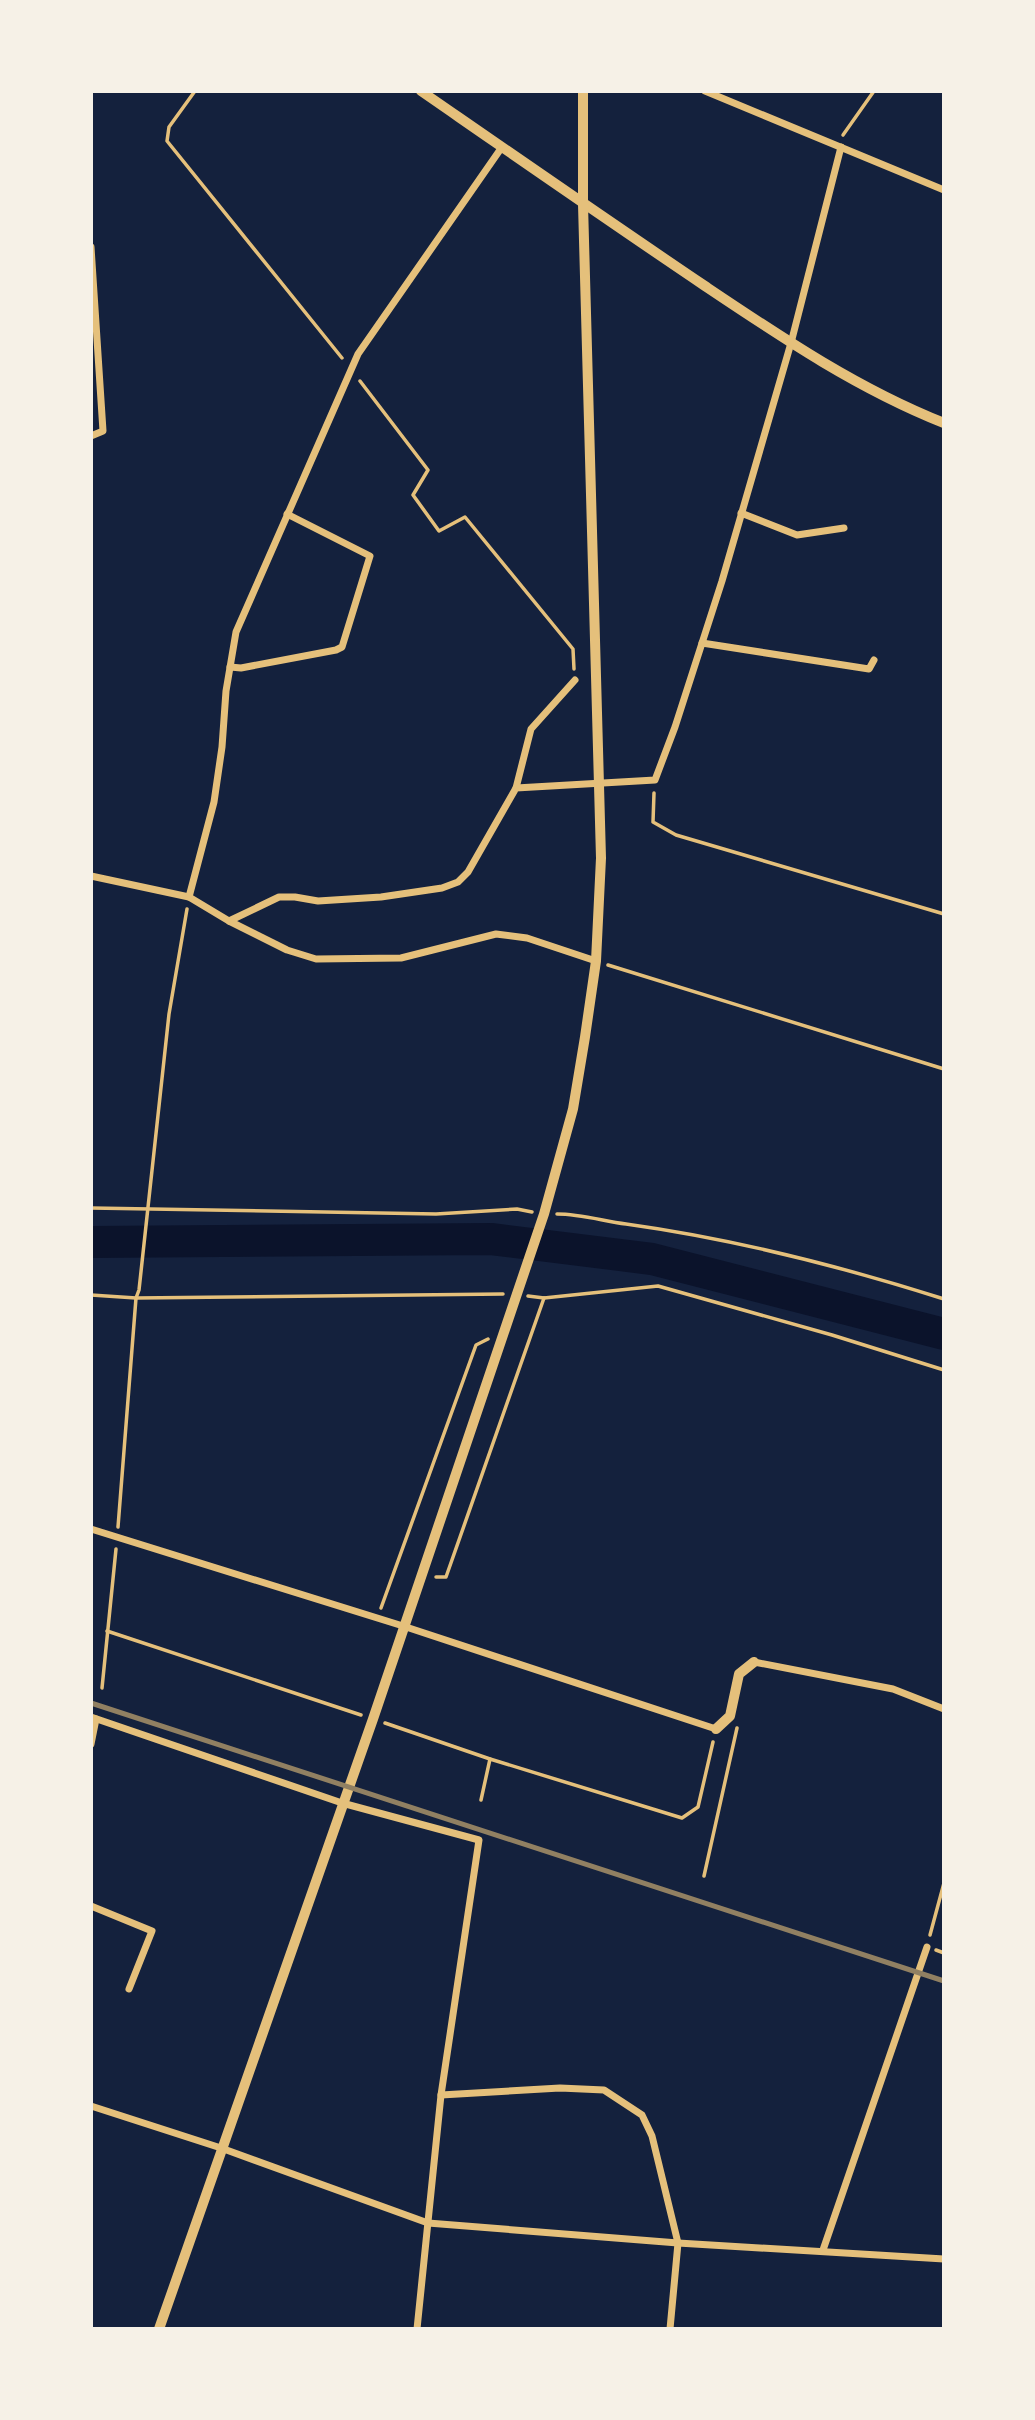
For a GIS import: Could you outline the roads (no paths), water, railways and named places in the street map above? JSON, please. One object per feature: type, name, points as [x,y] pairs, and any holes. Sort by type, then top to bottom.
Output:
[{"type":"street","points":[[421,91],[583,204],[791,343],[870,388],[944,423]]},
{"type":"street","points":[[159,2329],[373,1719],[544,1214],[573,1109],[596,961],[601,858],[583,204],[583,91]]},
{"type":"street","points":[[705,91],[944,190]]},
{"type":"street","points":[[189,897],[214,802],[236,632],[358,354],[502,147]]},
{"type":"street","points":[[516,788],[655,780],[702,643],[791,343],[841,147]]},
{"type":"street","points":[[91,247],[103,431],[91,436]]},
{"type":"street","points":[[741,513],[797,535],[844,528]]},
{"type":"street","points":[[230,667],[241,668],[342,647],[370,555],[287,514]]},
{"type":"street","points":[[702,643],[869,669],[874,660]]},
{"type":"street","points":[[229,921],[279,898],[295,897],[318,901],[382,897],[442,888],[458,882],[468,872],[516,788],[531,729],[575,680]]},
{"type":"street","points":[[91,876],[189,897],[287,950],[316,959],[401,958],[496,934],[527,938],[596,961]]},
{"type":"street","points":[[91,1529],[403,1626],[716,1730],[730,1716],[739,1674],[754,1662],[893,1689],[944,1709]]},
{"type":"street","points":[[91,1744],[94,1718],[342,1803],[479,1840],[440,2095],[417,2329]]},
{"type":"street","points":[[91,1906],[152,1931],[129,1989]]},
{"type":"street","points":[[823,2250],[927,1947]]},
{"type":"street","points":[[440,2095],[560,2088],[604,2090],[642,2115],[652,2136],[678,2244],[670,2329]]},
{"type":"street","points":[[91,2106],[221,2148],[428,2223],[678,2244],[823,2250],[944,2259]]},
{"type":"waterway","points":[[91,1242],[491,1239],[652,1259],[944,1334]]},
{"type":"railway","points":[[91,1703],[944,1981]]}]
